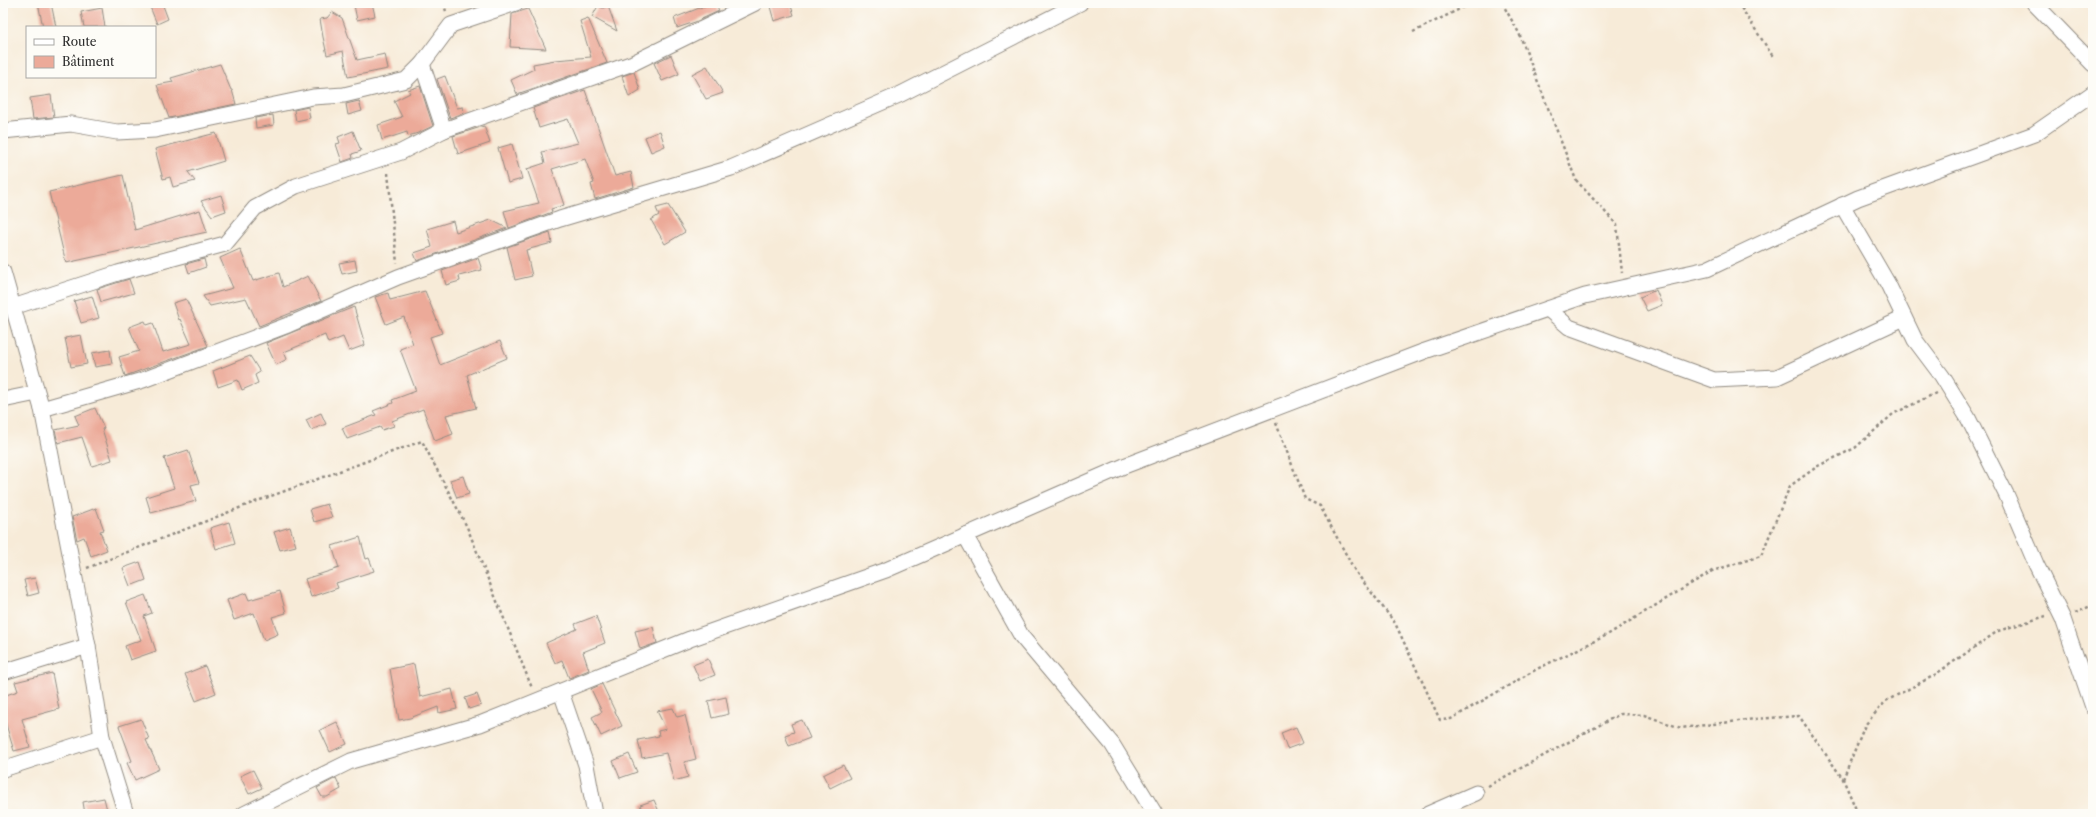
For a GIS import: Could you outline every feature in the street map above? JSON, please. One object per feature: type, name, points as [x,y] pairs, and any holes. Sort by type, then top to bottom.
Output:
[{"type":"street","points":[[3,131],[70,124],[117,132],[155,130],[313,97],[344,95],[406,80],[422,64],[451,25],[516,3]]},
{"type":"street","points":[[13,307],[118,273],[226,244],[255,208],[296,186],[401,152],[444,130],[633,63],[755,3]]},
{"type":"street","points":[[42,409],[150,377],[288,325],[398,277],[560,220],[731,168],[901,94],[1080,3]]},
{"type":"street","points":[[2034,3],[2093,64]]},
{"type":"street","points":[[422,64],[444,130]]},
{"type":"street","points":[[244,814],[351,761],[480,724],[690,639],[886,570],[1124,466],[1425,350],[1585,296],[1707,269],[1858,198],[2034,134],[2093,93]]},
{"type":"street","points":[[1842,205],[1888,284],[1916,340],[1968,418],[2007,496],[2036,564],[2059,612],[2093,706]]},
{"type":"street","points":[[4,278],[42,409],[88,646],[102,736],[126,814]]},
{"type":"street","points":[[1548,309],[1569,327],[1714,380],[1777,377],[1904,318]]},
{"type":"street","points":[[3,400],[37,392]]},
{"type":"street","points":[[965,535],[1022,637],[1112,744],[1155,814]]},
{"type":"street","points":[[3,672],[88,646]]},
{"type":"street","points":[[560,692],[586,765],[595,814]]},
{"type":"street","points":[[3,769],[102,736]]},
{"type":"street","points":[[1428,814],[1476,793]]},
{"type":"path","points":[[1413,32],[1472,3]]},
{"type":"path","points":[[1502,3],[1519,33],[1576,180],[1617,225],[1624,288]]},
{"type":"path","points":[[1738,3],[1774,58]]},
{"type":"path","points":[[398,277],[388,174],[401,152]]},
{"type":"path","points":[[1271,409],[1305,499],[1320,506],[1355,571],[1395,623],[1440,720],[1451,720],[1537,670],[1607,635],[1712,571],[1761,556],[1790,486],[1818,466],[1855,448],[1893,414],[1948,386]]},
{"type":"path","points":[[73,573],[252,503],[422,441],[467,527],[538,701]]},
{"type":"path","points":[[1843,779],[1865,725],[1886,701],[1933,676],[1998,631],[2059,612]]},
{"type":"path","points":[[1476,793],[1620,714],[1644,715],[1681,728],[1755,719],[1799,716],[1843,779],[1858,814]]},
{"type":"building","points":[[38,3],[51,3],[56,26],[43,26]]},
{"type":"building","points":[[162,3],[168,19],[157,24],[150,7]]},
{"type":"building","points":[[372,3],[375,16],[357,20],[354,5]]},
{"type":"building","points":[[712,3],[716,3],[719,11],[677,28],[674,18]]},
{"type":"building","points":[[769,3],[790,3],[794,15],[774,21]]},
{"type":"building","points":[[598,6],[603,8],[608,6],[617,31],[592,17]]},
{"type":"building","points":[[102,8],[105,26],[84,26],[81,12]]},
{"type":"building","points":[[528,9],[546,49],[510,47],[512,14]]},
{"type":"building","points":[[332,12],[342,18],[357,60],[385,54],[388,69],[348,77],[343,51],[327,55],[320,19],[327,18]]},
{"type":"building","points":[[588,18],[607,63],[517,94],[511,80],[534,69],[533,64],[555,60],[591,57],[580,21]]},
{"type":"building","points":[[671,55],[679,74],[662,81],[654,63]]},
{"type":"building","points":[[220,64],[232,90],[236,104],[169,118],[157,85],[173,82],[171,78]]},
{"type":"building","points":[[707,66],[723,93],[706,99],[692,74]]},
{"type":"building","points":[[634,72],[640,90],[629,97],[622,76]]},
{"type":"building","points":[[445,76],[457,108],[463,107],[464,113],[450,118],[437,79]]},
{"type":"building","points":[[420,86],[433,126],[408,136],[407,132],[382,140],[378,125],[402,117],[394,101],[410,93],[408,90]]},
{"type":"building","points":[[585,90],[615,176],[631,172],[634,187],[595,199],[591,184],[594,183],[585,159],[552,169],[564,205],[551,209],[552,212],[509,228],[504,211],[539,203],[527,169],[545,163],[542,152],[578,143],[568,119],[539,128],[533,108]]},
{"type":"building","points":[[51,95],[54,117],[33,119],[30,98]]},
{"type":"building","points":[[359,101],[362,111],[348,115],[346,104]]},
{"type":"building","points":[[308,107],[310,118],[296,121],[294,110]]},
{"type":"building","points":[[273,115],[274,125],[256,128],[255,118]]},
{"type":"building","points":[[484,126],[490,143],[458,154],[453,136]]},
{"type":"building","points":[[353,131],[361,151],[352,154],[353,158],[342,162],[336,144],[340,143],[338,137]]},
{"type":"building","points":[[660,131],[665,146],[651,152],[645,137]]},
{"type":"building","points":[[216,133],[224,161],[188,172],[195,181],[173,187],[170,177],[163,179],[155,149]]},
{"type":"building","points":[[512,144],[522,179],[508,183],[498,148]]},
{"type":"building","points":[[123,175],[135,230],[200,210],[207,232],[66,263],[49,192]]},
{"type":"building","points":[[221,195],[226,211],[212,216],[201,201]]},
{"type":"building","points":[[668,205],[685,232],[665,244],[651,220],[659,215],[656,208]]},
{"type":"building","points":[[491,220],[507,228],[417,261],[414,253],[432,247],[427,229],[453,221],[456,232]]},
{"type":"building","points":[[550,232],[552,243],[526,250],[532,276],[515,280],[507,247]]},
{"type":"building","points":[[240,249],[253,281],[279,273],[283,287],[308,276],[321,301],[259,326],[246,298],[210,306],[203,296],[233,288],[220,258]]},
{"type":"building","points":[[478,258],[482,270],[459,276],[460,281],[446,285],[442,271]]},
{"type":"building","points":[[204,259],[206,267],[189,273],[186,264]]},
{"type":"building","points":[[355,260],[357,271],[342,274],[339,263]]},
{"type":"building","points":[[129,279],[134,293],[101,302],[97,289]]},
{"type":"building","points":[[1656,290],[1662,305],[1647,311],[1640,297]]},
{"type":"building","points":[[425,291],[442,333],[430,337],[440,365],[500,341],[507,358],[467,375],[476,408],[446,415],[453,434],[435,441],[423,409],[392,421],[394,426],[382,430],[380,427],[347,439],[342,428],[376,415],[373,411],[393,403],[392,400],[416,391],[400,349],[413,344],[404,317],[386,324],[375,297],[388,293],[390,300]]},
{"type":"building","points":[[92,296],[99,318],[81,323],[74,301]]},
{"type":"building","points":[[186,299],[208,346],[125,376],[119,357],[139,351],[129,327],[145,321],[147,325],[153,323],[163,352],[191,344],[180,319],[179,320],[173,303]]},
{"type":"building","points":[[354,307],[365,345],[349,351],[343,337],[328,343],[325,335],[284,352],[287,359],[276,365],[266,343]]},
{"type":"building","points":[[81,335],[87,364],[71,367],[65,338]]},
{"type":"building","points":[[110,350],[112,364],[95,367],[92,353]]},
{"type":"building","points":[[250,356],[260,372],[255,375],[258,383],[242,390],[238,380],[218,387],[213,371]]},
{"type":"building","points":[[95,408],[104,428],[102,429],[112,460],[92,466],[82,437],[58,443],[55,430],[79,425],[75,416]]},
{"type":"building","points":[[321,413],[326,424],[311,430],[306,420]]},
{"type":"building","points":[[188,450],[199,483],[191,485],[196,501],[151,513],[146,497],[174,488],[164,458]]},
{"type":"building","points":[[463,476],[469,494],[457,498],[450,480]]},
{"type":"building","points":[[327,504],[332,517],[314,522],[310,509]]},
{"type":"building","points":[[96,508],[104,530],[100,531],[107,550],[91,556],[84,537],[77,540],[72,517]]},
{"type":"building","points":[[229,522],[235,543],[216,549],[210,528]]},
{"type":"building","points":[[290,527],[296,546],[280,550],[274,532]]},
{"type":"building","points":[[360,537],[366,559],[369,558],[374,571],[336,583],[338,588],[311,597],[305,579],[339,568],[332,546]]},
{"type":"building","points":[[140,562],[146,580],[130,586],[123,568]]},
{"type":"building","points":[[35,578],[39,593],[28,596],[24,580]]},
{"type":"building","points":[[280,591],[286,613],[272,617],[278,634],[264,640],[254,613],[234,620],[227,600],[246,593],[249,600]]},
{"type":"building","points":[[145,595],[152,613],[144,616],[156,651],[130,660],[125,646],[141,640],[126,602]]},
{"type":"building","points":[[596,616],[605,643],[583,652],[589,670],[569,678],[562,660],[555,663],[546,643],[577,629],[575,624]]},
{"type":"building","points":[[653,627],[657,643],[640,649],[635,631]]},
{"type":"building","points":[[708,659],[715,675],[700,681],[693,665]]},
{"type":"building","points":[[414,664],[420,697],[452,689],[457,709],[439,713],[438,707],[410,718],[399,720],[390,669]]},
{"type":"building","points":[[205,666],[216,693],[196,701],[185,674]]},
{"type":"building","points":[[52,673],[59,709],[22,719],[30,747],[14,751],[5,721],[3,722],[3,696],[18,691],[15,682]]},
{"type":"building","points":[[602,684],[622,726],[601,736],[592,717],[602,712],[591,689]]},
{"type":"building","points":[[477,694],[481,705],[469,709],[465,698]]},
{"type":"building","points":[[726,697],[729,714],[712,718],[708,701]]},
{"type":"building","points":[[673,708],[677,717],[685,715],[696,759],[684,762],[688,777],[674,781],[666,753],[642,758],[638,740],[659,736],[658,731],[666,729],[657,711]]},
{"type":"building","points":[[141,719],[149,739],[146,740],[159,769],[135,780],[127,763],[132,761],[119,726]]},
{"type":"building","points":[[802,720],[810,738],[789,746],[785,735],[794,732],[791,724]]},
{"type":"building","points":[[337,722],[347,744],[330,752],[320,730]]},
{"type":"building","points":[[1296,727],[1303,743],[1287,749],[1281,733]]},
{"type":"building","points":[[629,754],[637,772],[620,778],[613,761]]},
{"type":"building","points":[[843,765],[850,778],[830,788],[823,775]]},
{"type":"building","points":[[253,770],[262,788],[249,794],[240,776]]},
{"type":"building","points":[[336,778],[341,789],[327,797],[322,797],[317,788]]},
{"type":"building","points":[[104,798],[108,814],[85,814],[83,802]]},
{"type":"building","points":[[654,800],[660,814],[644,814],[640,805]]}]
